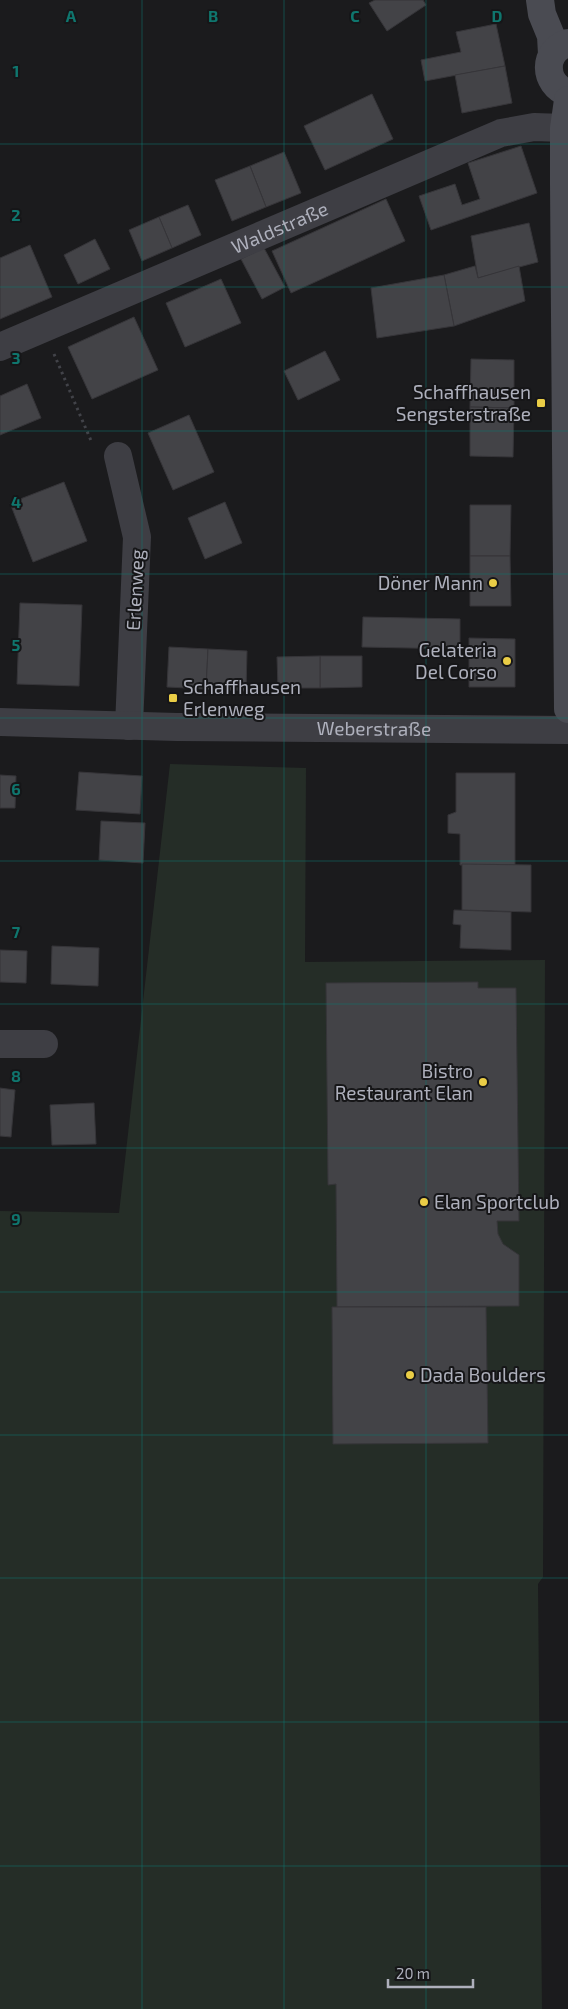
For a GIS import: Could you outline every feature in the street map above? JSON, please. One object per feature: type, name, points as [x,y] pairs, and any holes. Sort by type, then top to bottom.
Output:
[{"type":"street","points":[[540,0],[542,14],[551,36],[560,48],[548,70],[550,79],[555,86],[568,93]]},
{"type":"street","points":[[568,100],[564,128],[568,709]]},
{"type":"street","name":"Waldstraße","points":[[0,347],[501,133],[534,127],[564,128]]},
{"type":"street","name":"Erlenweg","points":[[118,456],[137,537],[129,726]]},
{"type":"street","name":"Weberstraße","points":[[0,722],[129,726],[568,730]]},
{"type":"street","points":[[0,1044],[44,1044]]},
{"type":"path","points":[[43,328],[98,456],[118,456]]},
{"type":"shaded area","points":[[170,764],[306,768],[305,962],[545,960],[543,1577],[538,1584],[542,2009],[0,2009],[0,1211],[119,1213]]},
{"type":"building","points":[[375,0],[423,0],[426,5],[387,31],[369,3]]},
{"type":"building","points":[[496,24],[505,66],[425,81],[421,60],[461,52],[456,32]]},
{"type":"building","points":[[505,66],[512,103],[462,113],[455,75]]},
{"type":"building","points":[[372,94],[393,139],[325,170],[304,126]]},
{"type":"building","points":[[521,146],[537,193],[431,230],[419,196],[455,184],[462,205],[480,199],[468,163]]},
{"type":"building","points":[[284,152],[301,193],[266,207],[250,166]]},
{"type":"building","points":[[250,166],[266,207],[232,221],[215,180]]},
{"type":"building","points":[[386,199],[405,241],[291,293],[272,251]]},
{"type":"building","points":[[188,205],[201,235],[172,248],[159,217]]},
{"type":"building","points":[[159,217],[172,248],[142,261],[129,230]]},
{"type":"building","points":[[529,223],[538,262],[478,278],[471,236]]},
{"type":"building","points":[[95,239],[110,269],[78,284],[64,255]]},
{"type":"building","points":[[30,245],[52,297],[0,319],[0,258]]},
{"type":"building","points":[[264,248],[285,287],[262,299],[241,259]]},
{"type":"building","points":[[475,266],[478,278],[519,266],[525,301],[454,326],[444,275]]},
{"type":"building","points":[[444,275],[454,326],[377,338],[371,288]]},
{"type":"building","points":[[221,279],[241,323],[185,347],[166,303]]},
{"type":"building","points":[[134,317],[158,370],[92,399],[68,347]]},
{"type":"building","points":[[325,351],[340,380],[298,400],[284,371]]},
{"type":"building","points":[[471,359],[514,360],[514,408],[470,407]]},
{"type":"building","points":[[27,384],[41,418],[0,435],[0,396]]},
{"type":"building","points":[[470,407],[514,408],[513,457],[470,456]]},
{"type":"building","points":[[189,415],[214,472],[173,490],[148,433]]},
{"type":"building","points":[[64,482],[87,541],[33,562],[10,503]]},
{"type":"building","points":[[225,502],[242,543],[205,559],[188,518]]},
{"type":"building","points":[[470,505],[511,505],[510,556],[470,556]]},
{"type":"building","points":[[470,556],[510,556],[511,606],[470,606]]},
{"type":"building","points":[[20,603],[82,605],[79,686],[17,684]]},
{"type":"building","points":[[363,617],[460,619],[460,649],[362,647]]},
{"type":"building","points":[[469,638],[515,639],[515,687],[469,687]]},
{"type":"building","points":[[169,647],[208,649],[206,689],[167,687]]},
{"type":"building","points":[[208,649],[247,651],[246,691],[206,689]]},
{"type":"building","points":[[320,656],[362,656],[362,687],[320,688]]},
{"type":"building","points":[[320,656],[320,688],[278,688],[277,657]]},
{"type":"building","points":[[79,772],[142,776],[140,814],[76,810]]},
{"type":"building","points":[[456,773],[515,773],[515,865],[460,865],[460,834],[448,833],[448,815],[456,812]]},
{"type":"building","points":[[0,775],[16,776],[15,808],[0,808]]},
{"type":"building","points":[[101,821],[145,823],[143,863],[99,860]]},
{"type":"building","points":[[462,864],[531,865],[531,912],[462,910]]},
{"type":"building","points":[[454,910],[511,912],[511,950],[460,948],[461,925],[453,924]]},
{"type":"building","points":[[52,946],[99,948],[98,986],[51,984]]},
{"type":"building","points":[[0,950],[27,951],[26,983],[0,982]]},
{"type":"building","name":"Elan Sportclub","points":[[478,982],[478,988],[516,988],[519,1221],[497,1221],[498,1234],[503,1244],[519,1255],[519,1306],[337,1307],[336,1184],[328,1185],[326,983]]},
{"type":"building","points":[[0,1088],[15,1090],[11,1137],[0,1136]]},
{"type":"building","points":[[94,1103],[96,1144],[52,1145],[50,1105]]},
{"type":"building","name":"Dada Boulders","points":[[332,1307],[486,1307],[488,1443],[333,1444]]},
{"type":"place","name":"Schaffhausen Sengsterstraße","points":[[541,403]]},
{"type":"place","name":"Döner Mann","points":[[493,583]]},
{"type":"place","name":"Gelateria Del Corso","points":[[507,661]]},
{"type":"place","name":"Schaffhausen Erlenweg","points":[[173,698]]},
{"type":"place","name":"Bistro Restaurant Elan","points":[[483,1082]]},
{"type":"place","name":"Elan Sportclub","points":[[424,1202]]},
{"type":"place","name":"Dada Boulders","points":[[410,1375]]}]
